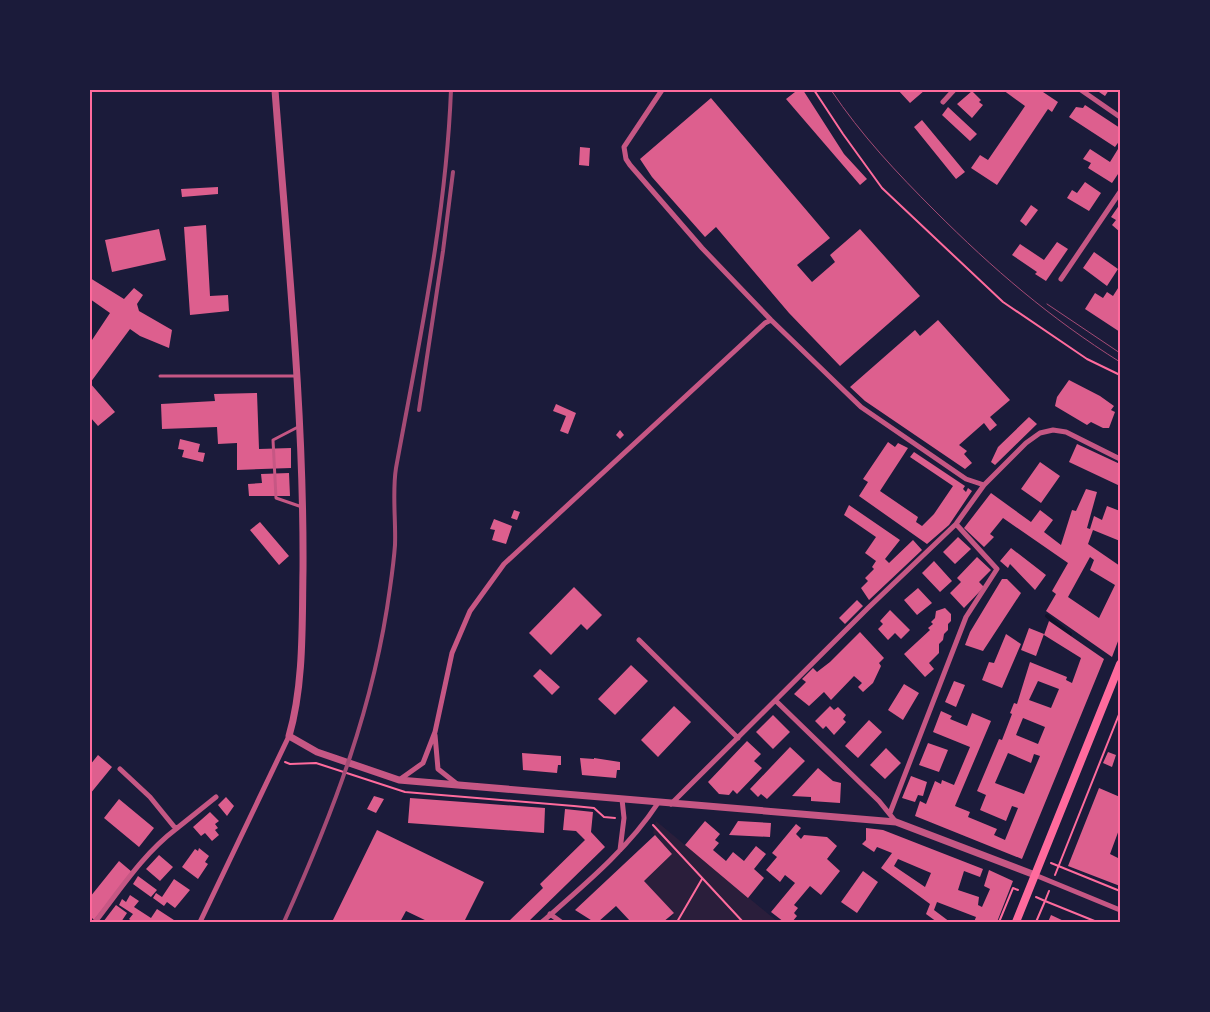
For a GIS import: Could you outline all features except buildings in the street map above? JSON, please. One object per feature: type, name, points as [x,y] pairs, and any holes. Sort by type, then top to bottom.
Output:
[{"type":"main road","points":[[1016,922],[1119,667]]},
{"type":"street","points":[[200,922],[289,736],[297,698],[302,611],[302,507],[296,376],[275,90]]},
{"type":"street","points":[[662,90],[624,147],[626,159],[702,248],[771,320],[861,407],[966,479],[984,485]]},
{"type":"street","points":[[943,102],[954,90]]},
{"type":"street","points":[[1081,90],[1120,117]]},
{"type":"street","points":[[1061,279],[1120,192]]},
{"type":"street","points":[[399,780],[423,763],[435,732],[452,653],[470,611],[504,564],[765,323],[771,320]]},
{"type":"street","points":[[671,804],[868,608],[956,524],[984,485],[1026,443],[1040,433],[1054,430],[1066,432],[1120,459]]},
{"type":"street","points":[[890,813],[966,617],[997,569],[956,524]]},
{"type":"street","points":[[639,640],[738,738]]},
{"type":"street","points":[[776,701],[890,813],[896,822]]},
{"type":"street","points":[[435,732],[438,769],[457,784]]},
{"type":"street","points":[[289,736],[317,752],[368,771],[399,780],[896,822],[1120,910]]},
{"type":"street","points":[[120,769],[150,797],[176,829]]},
{"type":"street","points":[[95,922],[137,867],[161,840],[216,797]]},
{"type":"street","points":[[620,851],[624,818],[622,799]]},
{"type":"street","points":[[542,922],[620,851],[658,803]]},
{"type":"street","points":[[550,914],[561,922]]},
{"type":"lane","points":[[160,376],[296,376]]},
{"type":"lane","points":[[298,427],[273,440],[276,498],[302,507]]},
{"type":"path","points":[[814,90],[882,188],[1003,302],[1087,359],[1120,375]]},
{"type":"path","points":[[1036,922],[1120,712]]},
{"type":"path","points":[[279,759],[290,764],[316,763],[394,791],[594,808],[604,817],[624,818]]},
{"type":"path","points":[[647,819],[743,922]]},
{"type":"path","points":[[1042,859],[1120,891]]},
{"type":"path","points":[[677,922],[702,879]]},
{"type":"path","points":[[999,922],[1013,888],[1097,922]]},
{"type":"shaded area","points":[[656,821],[778,922],[669,922],[674,913],[644,881],[672,854],[653,833]]},
{"type":"waterway","points":[[1047,616],[1070,634]]},
{"type":"tram line","points":[[831,90],[855,123],[893,168],[979,253],[1046,310],[1120,362]]},
{"type":"tram line","points":[[1047,304],[1120,353]]},
{"type":"railway","points":[[284,922],[319,841],[349,759],[374,675],[383,632],[395,550],[394,487],[396,468],[430,280],[444,185],[451,90]]},
{"type":"railway","points":[[419,410],[453,172]]}]
